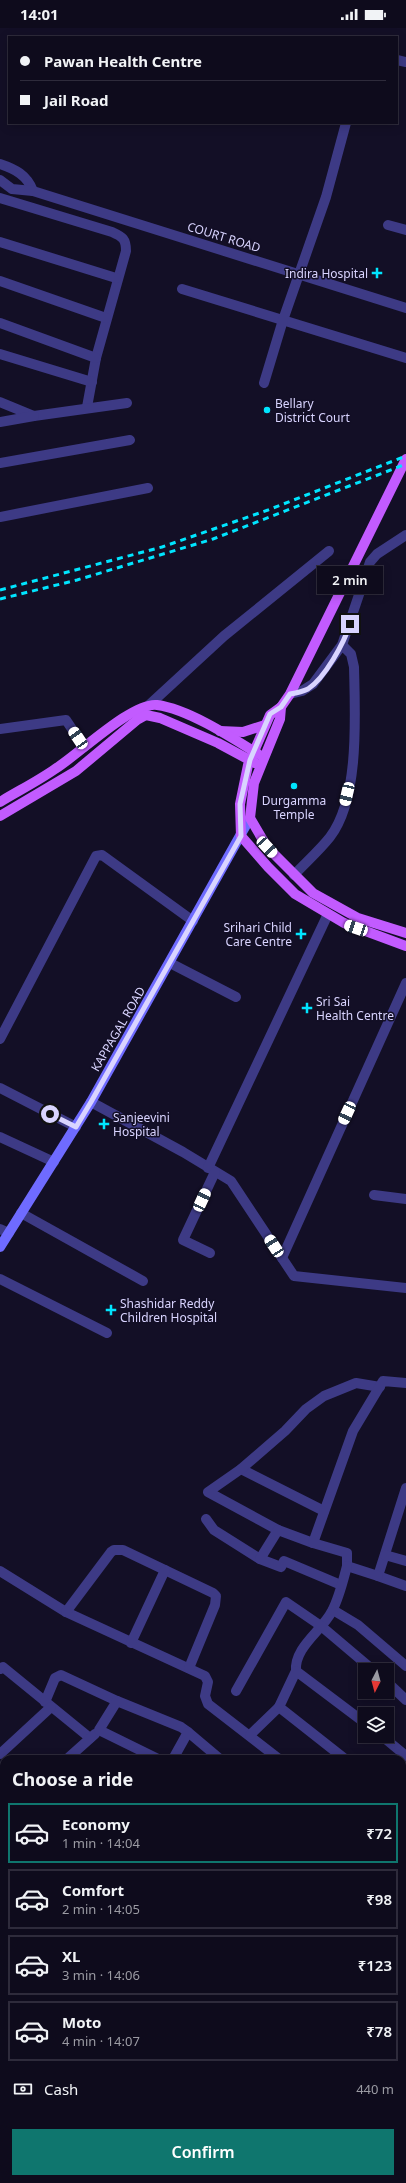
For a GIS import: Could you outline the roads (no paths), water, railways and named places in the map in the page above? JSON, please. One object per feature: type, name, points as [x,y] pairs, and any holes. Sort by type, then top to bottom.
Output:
[{"type":"main road","points":[[406,459],[290,694],[281,707],[270,714],[252,756],[240,804],[241,836],[268,868],[295,894],[344,924],[406,946]]},
{"type":"main road","points":[[0,802],[56,769],[135,709],[148,706],[167,708],[220,731],[252,756]]},
{"type":"main road","points":[[281,707],[280,719],[254,783],[250,818],[267,847],[313,893],[358,918],[406,933]]},
{"type":"main road","points":[[0,816],[76,771],[138,720],[146,716],[154,716],[183,726],[262,761]]},
{"type":"main road","points":[[220,731],[243,732],[265,725]]},
{"type":"main road","name":"KAPPAGAL ROAD","points":[[0,1247],[4,1231],[21,1213],[91,1102],[194,921],[250,818]]},
{"type":"street","points":[[264,383],[283,320],[326,197],[346,124]]},
{"type":"street","points":[[0,164],[14,169],[25,177],[30,183],[33,191]]},
{"type":"street","name":"COURT ROAD","points":[[0,180],[12,189],[33,191],[406,308]]},
{"type":"street","points":[[0,198],[112,232],[123,237],[126,242],[126,251],[116,278],[96,358],[87,408]]},
{"type":"street","points":[[388,225],[406,230]]},
{"type":"street","points":[[0,242],[116,278]]},
{"type":"street","points":[[0,281],[106,318]]},
{"type":"street","points":[[182,289],[406,358]]},
{"type":"street","points":[[0,323],[96,358]]},
{"type":"street","points":[[0,354],[92,382]]},
{"type":"street","points":[[0,402],[34,416]]},
{"type":"street","points":[[0,422],[127,403]]},
{"type":"street","points":[[0,463],[130,440]]},
{"type":"street","points":[[0,517],[148,488]]},
{"type":"street","points":[[290,694],[302,691],[313,684],[342,645],[370,562],[376,554],[406,535]]},
{"type":"street","points":[[148,706],[224,636],[329,551]]},
{"type":"street","points":[[294,875],[330,837],[344,806],[350,782],[354,751],[354,667],[351,654],[342,645]]},
{"type":"street","points":[[0,729],[66,720],[84,747]]},
{"type":"street","points":[[0,1039],[96,856],[102,855],[194,921]]},
{"type":"street","points":[[210,1254],[183,1240],[212,1170],[328,914]]},
{"type":"street","points":[[170,963],[236,997]]},
{"type":"street","points":[[282,1258],[406,983]]},
{"type":"street","points":[[0,1088],[76,1127]]},
{"type":"street","points":[[91,1102],[183,1152],[231,1181],[294,1276],[406,1288]]},
{"type":"street","points":[[0,1137],[54,1162]]},
{"type":"street","points":[[374,1195],[406,1199]]},
{"type":"street","points":[[21,1213],[143,1281]]},
{"type":"street","points":[[0,1279],[108,1333]]},
{"type":"street","points":[[313,1543],[353,1431],[384,1381],[406,1382]]},
{"type":"street","points":[[250,1735],[279,1707],[296,1671],[295,1662],[333,1610],[347,1566],[347,1553],[313,1543],[278,1530],[208,1492],[241,1469],[285,1432],[306,1409],[324,1396],[356,1383],[380,1387]]},
{"type":"street","points":[[241,1469],[324,1511]]},
{"type":"street","points":[[378,1576],[406,1488]]},
{"type":"street","points":[[206,1519],[214,1530],[260,1559],[281,1567],[284,1561],[341,1585]]},
{"type":"street","points":[[260,1559],[278,1530]]},
{"type":"street","points":[[66,1612],[114,1550],[123,1550],[213,1593],[216,1596],[215,1605],[189,1668]]},
{"type":"street","points":[[385,1555],[406,1561]]},
{"type":"street","points":[[347,1566],[406,1586]]},
{"type":"street","points":[[131,1643],[165,1570]]},
{"type":"street","points":[[0,1571],[66,1612],[131,1643],[189,1668],[207,1678],[205,1696],[208,1704],[274,1755]]},
{"type":"street","points":[[236,1691],[284,1604],[289,1603],[321,1626],[365,1663]]},
{"type":"street","points":[[333,1610],[358,1625],[406,1666]]},
{"type":"street","points":[[1,1667],[90,1738]]},
{"type":"street","points":[[296,1671],[358,1717]]},
{"type":"street","points":[[0,1754],[48,1704],[55,1678],[61,1675],[117,1701],[181,1727],[214,1755]]},
{"type":"street","points":[[394,1689],[406,1700]]},
{"type":"street","points":[[71,1755],[99,1730],[117,1701]]},
{"type":"street","points":[[279,1707],[339,1755]]},
{"type":"street","points":[[99,1730],[150,1755]]},
{"type":"street","points":[[175,1755],[188,1732]]},
{"type":"street","points":[[390,1743],[405,1755]]},
{"type":"railway","points":[[0,590],[162,547],[268,510],[406,456]]},
{"type":"railway","points":[[0,599],[77,580],[213,539],[406,464]]},
{"type":"place","name":"Indira Hospital","points":[[377,273]]},
{"type":"place","name":"Bellary District Court","points":[[267,410]]},
{"type":"place","name":"Durgamma Temple","points":[[294,786]]},
{"type":"place","name":"Srihari Child Care Centre","points":[[301,934]]},
{"type":"place","name":"Sri Sai Health Centre","points":[[307,1008]]},
{"type":"place","name":"Sanjeevini Hospital","points":[[104,1124]]},
{"type":"place","name":"Shashidar Reddy Children Hospital","points":[[111,1310]]}]
